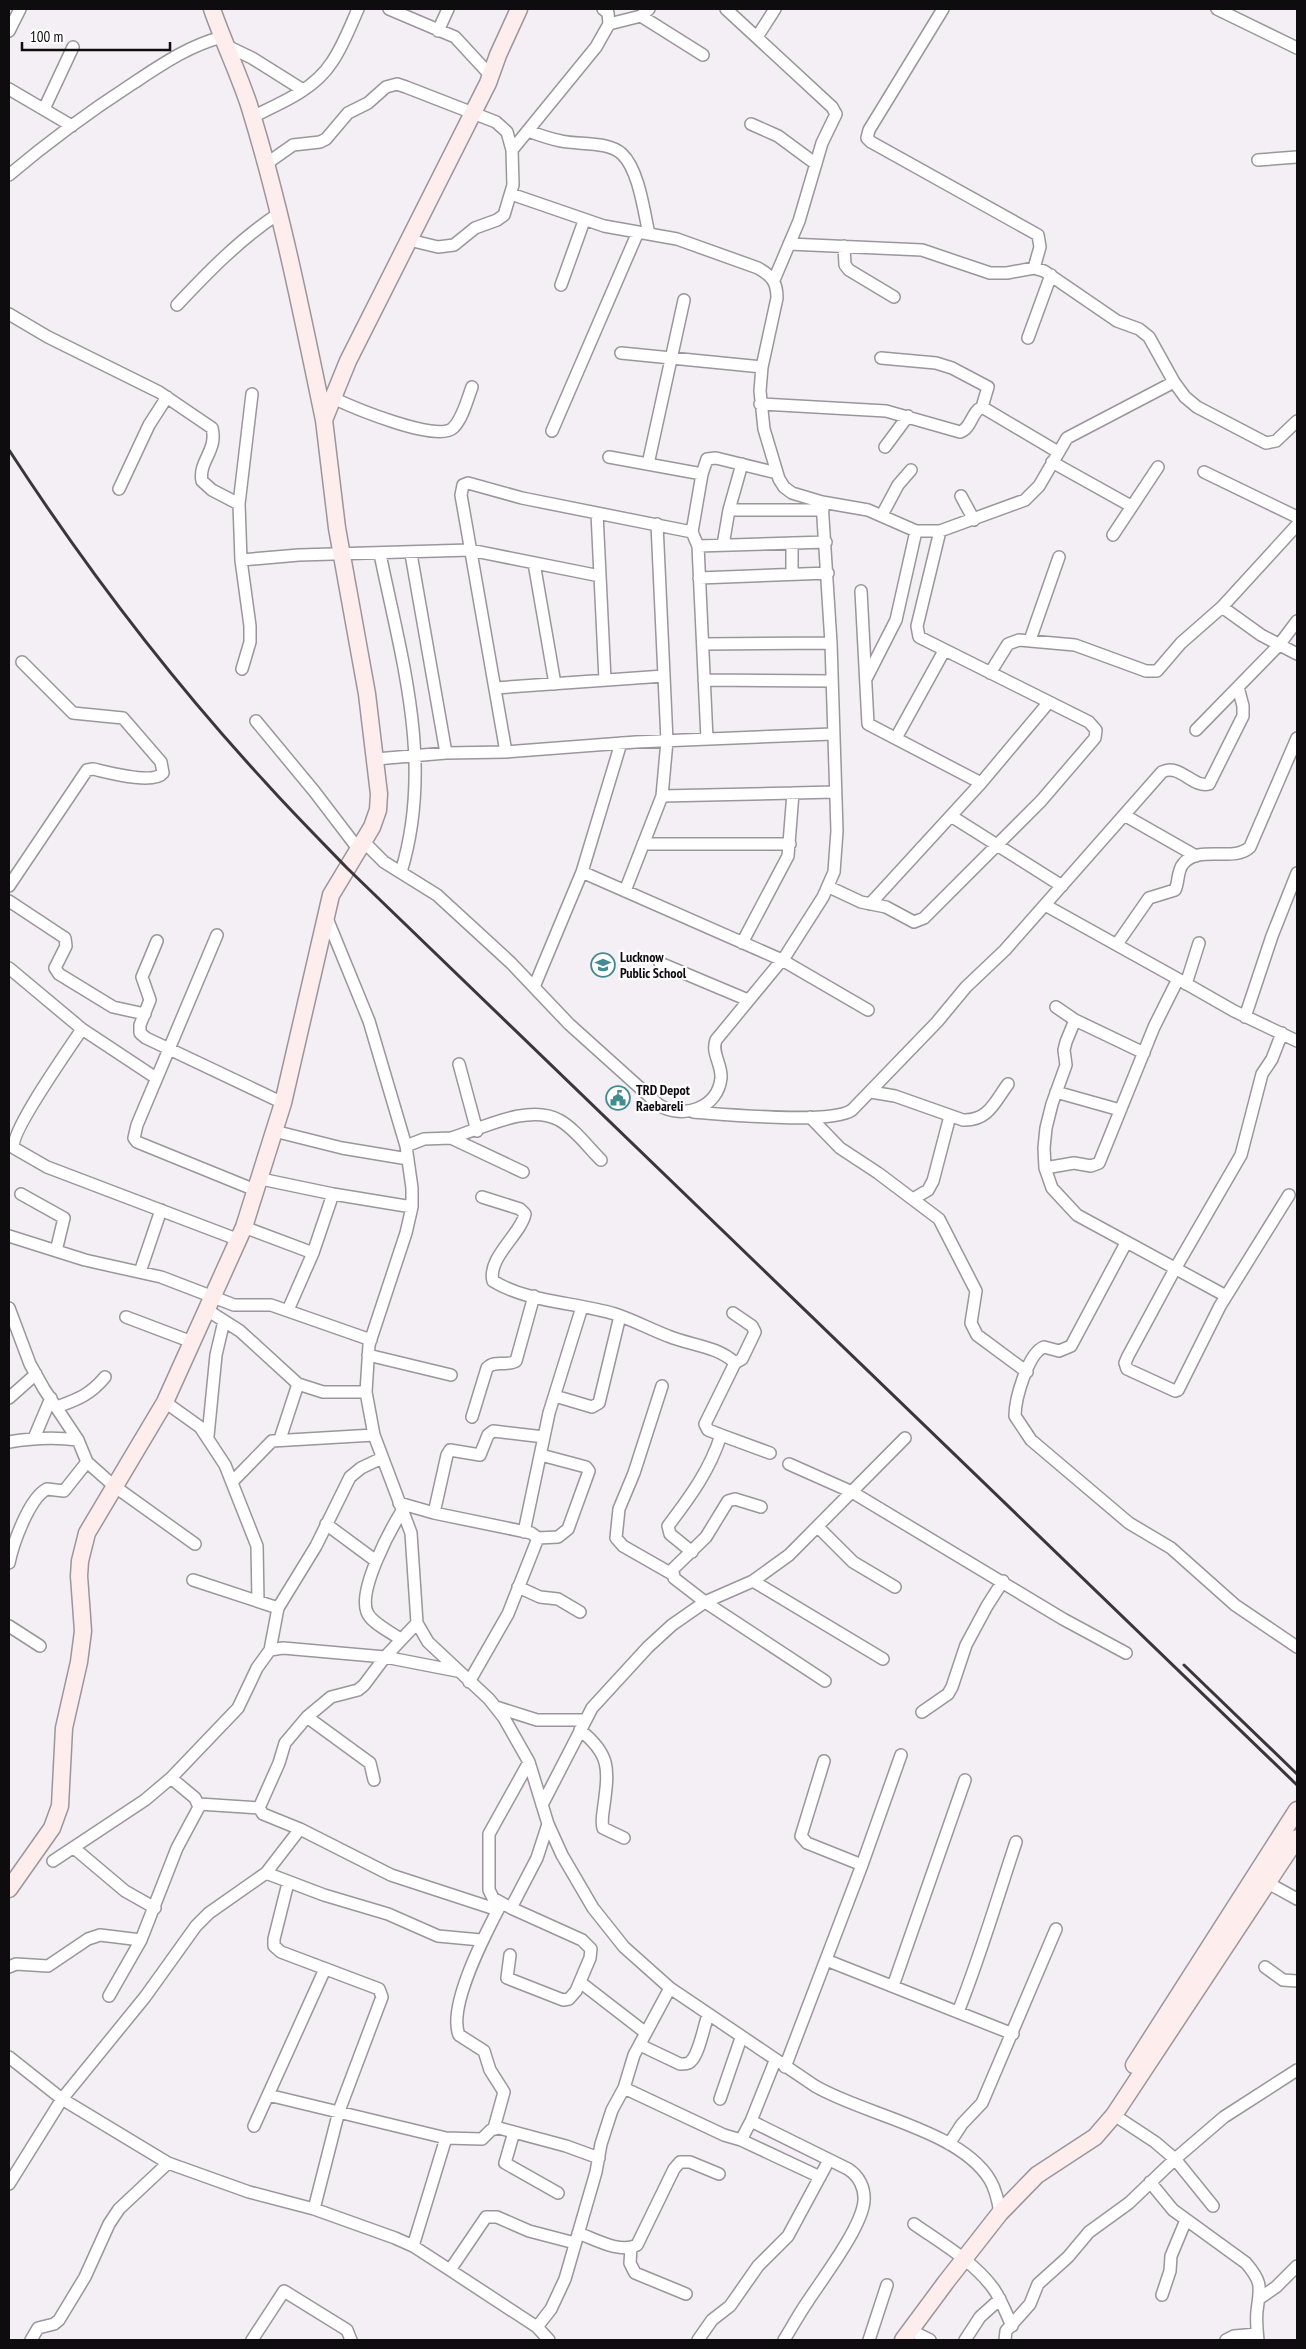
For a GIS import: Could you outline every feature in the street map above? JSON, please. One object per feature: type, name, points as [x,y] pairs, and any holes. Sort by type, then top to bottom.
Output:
[{"type":"street","points":[[9,31],[20,9]]},
{"type":"street","points":[[9,1889],[52,1828],[60,1806],[64,1728],[83,1632],[80,1561],[87,1532],[165,1402],[242,1233],[283,1103],[326,915],[336,884],[362,846],[378,810],[379,794],[376,759],[367,694],[337,528],[324,420],[299,300],[266,164],[252,117],[213,9]]},
{"type":"street","points":[[252,117],[303,90],[325,72],[332,62],[358,9]]},
{"type":"street","points":[[389,9],[460,41],[491,76]]},
{"type":"street","points":[[438,31],[448,9]]},
{"type":"street","points":[[324,420],[348,361],[473,114],[519,9]]},
{"type":"street","points":[[512,150],[596,47],[609,24],[608,13],[603,9]]},
{"type":"street","points":[[726,9],[836,112],[836,116],[826,134],[799,221],[774,280]]},
{"type":"street","points":[[757,37],[775,9]]},
{"type":"street","points":[[943,9],[869,130],[868,140],[1038,235],[1040,247],[1034,268]]},
{"type":"street","points":[[1217,9],[1297,48]]},
{"type":"street","points":[[609,24],[645,12],[703,56]]},
{"type":"street","points":[[9,175],[72,126],[176,54],[202,42],[224,41],[303,90]]},
{"type":"street","points":[[44,109],[73,47]]},
{"type":"street","points":[[266,164],[293,145],[320,142],[326,139],[348,113],[368,103],[391,84],[406,87],[473,114],[488,118],[503,128],[509,138],[512,150],[514,176],[511,194],[500,218],[480,225],[454,245],[438,247],[409,240]]},
{"type":"street","points":[[9,89],[72,126]]},
{"type":"street","points":[[752,124],[778,136],[816,164]]},
{"type":"street","points":[[528,131],[563,142],[600,146],[620,153],[631,167],[636,182],[644,233],[552,431]]},
{"type":"street","points":[[1258,160],[1297,157]]},
{"type":"street","points":[[511,194],[584,221],[677,239],[758,268],[774,280],[777,288],[776,311],[760,381],[760,404],[764,429],[777,473],[784,487],[792,493],[823,506]]},
{"type":"street","points":[[176,305],[208,272],[254,231],[278,214]]},
{"type":"street","points":[[561,285],[584,221]]},
{"type":"street","points":[[789,244],[922,250],[990,273],[1007,273],[1034,268],[1051,275],[1117,321],[1139,329],[1149,337],[1174,382],[1185,397],[1197,407],[1260,442],[1269,443],[1276,441],[1297,421]]},
{"type":"street","points":[[844,246],[845,265],[849,270],[894,297]]},
{"type":"street","points":[[1028,338],[1051,275]]},
{"type":"street","points":[[648,464],[684,300]]},
{"type":"street","points":[[9,314],[48,337],[167,397],[212,428],[214,444],[203,468],[202,481],[212,490],[240,504]]},
{"type":"street","points":[[621,353],[762,367]]},
{"type":"street","points":[[760,404],[867,409],[908,416],[960,432],[966,430],[978,408],[982,407],[988,387],[952,368],[924,360],[881,358]]},
{"type":"street","points":[[729,510],[823,506],[868,510],[916,531],[940,531],[1025,500],[1038,486],[1055,457],[1073,434],[1174,382]]},
{"type":"street","points":[[333,398],[365,412],[402,424],[436,433],[446,433],[459,420],[472,387]]},
{"type":"street","points":[[242,669],[250,642],[250,626],[241,560],[240,504],[252,394]]},
{"type":"street","points":[[119,489],[149,425],[167,397]]},
{"type":"street","points":[[982,407],[1131,506]]},
{"type":"street","points":[[885,447],[908,416]]},
{"type":"street","points":[[609,457],[702,474]]},
{"type":"street","points":[[707,739],[698,546],[692,532],[704,463],[709,458],[777,473]]},
{"type":"street","points":[[723,545],[729,510],[742,464]]},
{"type":"street","points":[[1113,535],[1158,467]]},
{"type":"street","points":[[882,516],[898,485],[911,470]]},
{"type":"street","points":[[1204,472],[1297,517]]},
{"type":"street","points":[[506,752],[461,495],[463,485],[468,483],[522,498],[692,532]]},
{"type":"street","points":[[961,496],[974,520]]},
{"type":"street","points":[[691,1112],[701,1107],[713,1096],[718,1088],[721,1075],[714,1044],[782,960],[829,887],[837,857],[832,734],[831,642],[823,506]]},
{"type":"street","points":[[597,514],[604,680]]},
{"type":"street","points":[[625,891],[662,796],[667,741],[657,524]]},
{"type":"street","points":[[990,673],[1008,644],[1019,640],[1076,645],[1146,671],[1154,672],[1160,668],[1188,636],[1222,607],[1297,525]]},
{"type":"street","points":[[867,677],[896,620],[916,531]]},
{"type":"street","points":[[829,887],[852,898],[886,907],[908,920],[919,921],[1041,800],[1095,738],[1096,730],[1093,725],[919,638],[917,630],[940,531]]},
{"type":"street","points":[[698,546],[826,542]]},
{"type":"street","points":[[792,543],[792,574]]},
{"type":"street","points":[[241,560],[299,555],[411,554],[470,550],[600,576]]},
{"type":"street","points":[[380,554],[408,693],[416,755],[414,815],[401,872]]},
{"type":"street","points":[[411,554],[446,753]]},
{"type":"street","points":[[1030,640],[1059,556]]},
{"type":"street","points":[[534,563],[556,684]]},
{"type":"street","points":[[699,578],[828,573]]},
{"type":"street","points":[[861,591],[868,724],[981,782]]},
{"type":"street","points":[[1222,607],[1248,627],[1297,654]]},
{"type":"street","points":[[1196,730],[1279,645],[1297,621]]},
{"type":"street","points":[[703,644],[831,642]]},
{"type":"street","points":[[896,738],[944,651]]},
{"type":"street","points":[[9,886],[87,770],[135,777],[159,776],[163,770],[123,718],[74,713],[22,662]]},
{"type":"street","points":[[495,688],[664,676]]},
{"type":"street","points":[[704,680],[832,681]]},
{"type":"street","points":[[256,721],[362,846],[437,895],[511,962],[569,1024],[659,1106],[678,1112],[810,1117],[846,1114],[871,1092],[937,1022],[956,998],[1005,950],[1046,905],[1156,777],[1167,770],[1176,770],[1202,784],[1209,784],[1243,716],[1243,706],[1238,687]]},
{"type":"street","points":[[870,904],[981,782],[1050,702]]},
{"type":"street","points":[[376,759],[621,743],[832,734]]},
{"type":"street","points":[[1117,944],[1150,898],[1175,890],[1182,864],[1196,856],[1243,851],[1250,847],[1297,738]]},
{"type":"street","points":[[534,987],[582,872],[621,743]]},
{"type":"street","points":[[662,796],[835,792]]},
{"type":"street","points":[[742,943],[788,856],[793,793]]},
{"type":"street","points":[[1124,815],[1196,856]]},
{"type":"street","points":[[950,816],[1062,886]]},
{"type":"street","points":[[643,844],[790,844]]},
{"type":"street","points":[[582,872],[782,960],[868,1010]]},
{"type":"street","points":[[1245,1016],[1272,936],[1297,874]]},
{"type":"street","points":[[9,902],[65,938],[66,946],[55,968],[59,974],[113,1007],[145,1014]]},
{"type":"street","points":[[1046,905],[1245,1016],[1297,1041]]},
{"type":"street","points":[[326,915],[368,1021],[406,1146],[408,1159],[412,1206],[406,1232],[371,1340],[368,1354],[366,1392],[374,1435],[411,1533],[416,1623],[428,1642],[496,1707],[520,1742],[529,1762],[548,1824],[562,1856],[593,1908],[624,1947],[670,1988],[780,2064],[840,2099],[881,2114],[949,2144],[970,2158],[989,2178],[994,2188],[1000,2213]]},
{"type":"street","points":[[217,935],[134,1134],[137,1142],[258,1184],[412,1206]]},
{"type":"street","points":[[158,941],[142,977],[150,1000],[140,1025],[140,1033],[146,1038],[171,1048],[283,1103]]},
{"type":"street","points":[[1045,1168],[1074,1163],[1091,1166],[1099,1164],[1154,1026],[1182,981],[1199,943]]},
{"type":"street","points":[[660,963],[748,1000]]},
{"type":"street","points":[[9,968],[82,1029],[156,1078]]},
{"type":"street","points":[[1056,1007],[1076,1020],[1144,1053]]},
{"type":"street","points":[[1076,1020],[1066,1042],[1064,1050],[1066,1064],[1046,1128],[1045,1168],[1052,1188],[1077,1215],[1226,1296]]},
{"type":"street","points":[[82,1029],[20,1128],[14,1141],[14,1148],[47,1166],[161,1210],[314,1252]]},
{"type":"street","points":[[1282,1033],[1272,1060],[1262,1074],[1241,1155],[1175,1269],[1128,1356],[1125,1366],[1131,1371],[1175,1391],[1178,1390],[1226,1296],[1289,1195]]},
{"type":"street","points":[[459,1064],[477,1130]]},
{"type":"street","points":[[871,1092],[894,1096],[963,1120],[981,1118],[1008,1084]]},
{"type":"street","points":[[1056,1092],[1120,1110]]},
{"type":"street","points":[[406,1146],[424,1139],[451,1138],[516,1117],[547,1116],[560,1121],[600,1160]]},
{"type":"street","points":[[914,1199],[928,1190],[933,1181],[950,1116]]},
{"type":"street","points":[[810,1117],[840,1148],[914,1199],[939,1219],[972,1281],[976,1298],[971,1323],[973,1330],[1027,1372]]},
{"type":"street","points":[[274,1131],[342,1148],[408,1159]]},
{"type":"street","points":[[451,1138],[523,1172]]},
{"type":"street","points":[[21,1194],[64,1218],[56,1251]]},
{"type":"street","points":[[288,1310],[314,1252],[333,1194]]},
{"type":"street","points":[[482,1197],[524,1211],[524,1219],[504,1247],[494,1268],[493,1281],[508,1289],[620,1316],[667,1336],[700,1345],[735,1363]]},
{"type":"street","points":[[140,1272],[161,1210]]},
{"type":"street","points":[[9,1236],[56,1251],[180,1283],[209,1304],[224,1321],[262,1350],[298,1384],[324,1392],[366,1392]]},
{"type":"street","points":[[1126,1242],[1071,1346],[1059,1351],[1044,1346],[1038,1349],[1018,1392],[1015,1416],[1031,1440],[1129,1523],[1171,1548],[1235,1605],[1297,1647]]},
{"type":"street","points":[[472,1417],[487,1368],[493,1363],[511,1364],[518,1358],[534,1296]]},
{"type":"street","points":[[209,1304],[271,1305],[371,1340]]},
{"type":"street","points":[[524,1532],[544,1437],[582,1307]]},
{"type":"street","points":[[9,1308],[36,1374],[78,1440],[87,1462],[114,1486],[194,1544]]},
{"type":"street","points":[[732,1313],[752,1326],[755,1332],[742,1359],[735,1363],[705,1424],[708,1430],[770,1453]]},
{"type":"street","points":[[555,1396],[592,1407],[599,1403],[620,1316]]},
{"type":"street","points":[[126,1317],[192,1342]]},
{"type":"street","points":[[208,1436],[216,1355],[224,1321]]},
{"type":"street","points":[[368,1354],[451,1374]]},
{"type":"street","points":[[9,1398],[36,1374]]},
{"type":"street","points":[[34,1438],[54,1402],[84,1396],[94,1390],[105,1377]]},
{"type":"street","points":[[280,1438],[298,1384]]},
{"type":"street","points":[[662,1386],[634,1473],[618,1509],[616,1538],[623,1546],[672,1574],[674,1578],[705,1602],[825,1681]]},
{"type":"street","points":[[165,1402],[186,1416],[208,1436],[233,1481],[257,1546],[258,1600]]},
{"type":"street","points":[[434,1513],[447,1455],[450,1450],[480,1455],[488,1435],[493,1430],[544,1437]]},
{"type":"street","points":[[233,1481],[265,1445],[280,1438],[374,1435]]},
{"type":"street","points":[[692,1552],[670,1534],[668,1526],[703,1478],[721,1435]]},
{"type":"street","points":[[9,1442],[58,1437],[78,1440]]},
{"type":"street","points":[[542,1805],[592,1708],[648,1647],[672,1625],[705,1602],[753,1581],[789,1555],[905,1438]]},
{"type":"street","points":[[401,1507],[531,1533],[538,1538],[558,1537],[568,1529],[589,1472],[586,1467],[541,1455]]},
{"type":"street","points":[[53,1861],[145,1800],[171,1778],[238,1708],[257,1668],[270,1650],[278,1608],[326,1524],[350,1477],[361,1468],[382,1458]]},
{"type":"street","points":[[9,1562],[11,1544],[34,1503],[44,1490],[64,1492],[87,1462]]},
{"type":"street","points":[[788,1464],[852,1492],[1003,1581],[1063,1619],[1126,1653]]},
{"type":"street","points":[[672,1574],[673,1569],[706,1537],[728,1501],[735,1499],[761,1507]]},
{"type":"street","points":[[400,1639],[373,1620],[367,1613],[370,1582],[376,1560],[401,1507]]},
{"type":"street","points":[[326,1524],[376,1560]]},
{"type":"street","points":[[818,1527],[853,1562],[896,1587]]},
{"type":"street","points":[[469,1682],[508,1614],[538,1538]]},
{"type":"street","points":[[193,1580],[278,1608]]},
{"type":"street","points":[[753,1581],[884,1659]]},
{"type":"street","points":[[922,1712],[948,1694],[969,1639],[986,1606],[1003,1581]]},
{"type":"street","points":[[518,1587],[540,1597],[558,1599],[580,1612]]},
{"type":"street","points":[[259,1808],[279,1763],[285,1743],[307,1717],[331,1697],[358,1690],[364,1685],[400,1639],[416,1623]]},
{"type":"street","points":[[9,1626],[40,1646]]},
{"type":"street","points":[[270,1650],[284,1648],[385,1657],[457,1671]]},
{"type":"street","points":[[496,1707],[537,1720],[583,1725],[597,1743],[604,1757],[606,1769],[603,1828],[624,1838]]},
{"type":"street","points":[[307,1717],[370,1763],[374,1780]]},
{"type":"street","points":[[741,2140],[780,2064],[826,1960],[901,1755]]},
{"type":"street","points":[[504,1907],[493,1898],[489,1890],[489,1834],[529,1762]]},
{"type":"street","points":[[824,1762],[801,1836],[807,1842],[862,1865]]},
{"type":"street","points":[[171,1778],[195,1798],[199,1804]]},
{"type":"street","points":[[893,1986],[965,1780]]},
{"type":"street","points":[[199,1804],[259,1808]]},
{"type":"street","points":[[109,1996],[141,1940],[177,1848],[199,1804]]},
{"type":"street","points":[[259,1808],[263,1814],[300,1829],[391,1875],[504,1907],[582,1940],[590,1946],[591,1953],[576,1991],[569,1999],[557,1999],[508,1978],[510,1955]]},
{"type":"street","points":[[930,2340],[906,2335],[1000,2213],[1037,2175],[1096,2120],[1107,2106],[1297,1810]]},
{"type":"street","points":[[268,2095],[446,2138],[482,2139],[494,2128],[504,2092],[490,2070],[484,2051],[459,2035],[456,2029],[458,2008],[482,1940],[537,1858],[548,1824]]},
{"type":"street","points":[[9,2184],[62,2099],[145,1997],[202,1919],[266,1874],[300,1829]]},
{"type":"street","points":[[1037,2175],[1095,2137],[1114,2115],[1297,1838]]},
{"type":"street","points":[[958,2012],[977,1966],[991,1914],[1016,1842]]},
{"type":"street","points":[[74,1848],[125,1891],[155,1908]]},
{"type":"street","points":[[266,1874],[288,1883],[388,1914],[438,1936],[482,1940]]},
{"type":"street","points":[[288,1883],[274,1939],[274,1946],[281,1952],[379,1989],[382,1997],[339,2111],[314,2209]]},
{"type":"street","points":[[1268,1883],[1297,1899]]},
{"type":"street","points":[[949,2144],[962,2124],[982,2103],[1013,2034],[1056,1928]]},
{"type":"street","points":[[9,1967],[16,1964],[48,1966],[88,1939],[100,1934],[141,1940]]},
{"type":"street","points":[[826,1960],[1013,2034]]},
{"type":"street","points":[[1265,1967],[1283,1980],[1297,1981]]},
{"type":"street","points":[[254,2126],[325,1969]]},
{"type":"street","points":[[580,1982],[646,2033]]},
{"type":"street","points":[[537,2327],[557,2297],[577,2238],[599,2158],[601,2144],[612,2110],[624,2088],[634,2055],[670,1988]]},
{"type":"street","points":[[640,2045],[680,2064],[691,2062],[708,2015]]},
{"type":"street","points":[[720,2099],[741,2038]]},
{"type":"street","points":[[9,2059],[62,2099],[168,2163],[249,2192],[314,2209],[412,2246],[537,2327],[549,2340]]},
{"type":"street","points":[[1005,2340],[1005,2334],[1030,2304],[1038,2284],[1090,2232],[1129,2203],[1175,2159],[1224,2117],[1297,2070]]},
{"type":"street","points":[[624,2088],[820,2177]]},
{"type":"street","points":[[1114,2115],[1155,2142],[1175,2159],[1213,2206]]},
{"type":"street","points":[[751,2121],[848,2169],[860,2180],[863,2190],[861,2215],[833,2266],[784,2340]]},
{"type":"street","points":[[494,2128],[514,2132],[599,2158]]},
{"type":"street","points":[[514,2132],[505,2163],[558,2193]]},
{"type":"street","points":[[412,2246],[446,2138]]},
{"type":"street","points":[[698,2340],[712,2320],[730,2306],[758,2266],[788,2236],[829,2160]]},
{"type":"street","points":[[450,2270],[486,2217],[497,2217],[529,2232],[577,2238],[617,2247],[631,2248],[637,2245],[674,2169],[680,2162],[690,2162],[719,2174]]},
{"type":"street","points":[[31,2340],[38,2328],[54,2324],[59,2320],[85,2277],[109,2224],[119,2209],[168,2163]]},
{"type":"street","points":[[1150,2182],[1166,2204],[1246,2263],[1259,2282],[1260,2298],[1257,2312],[1257,2337],[1234,2336],[1226,2340]]},
{"type":"street","points":[[1162,2296],[1170,2271],[1171,2256],[1186,2220]]},
{"type":"street","points":[[914,2224],[964,2260],[984,2278],[1000,2299],[1012,2326]]},
{"type":"street","points":[[631,2248],[630,2263],[635,2272],[686,2294]]},
{"type":"street","points":[[1260,2298],[1276,2287],[1297,2266]]},
{"type":"street","points":[[869,2340],[888,2285]]},
{"type":"street","points":[[252,2340],[284,2291],[347,2330],[352,2340]]},
{"type":"street","points":[[965,2340],[980,2317],[1000,2299]]},
{"type":"railway","points":[[9,450],[68,537],[130,622],[196,704],[306,826],[347,868],[1297,1785]]},
{"type":"railway","points":[[1184,1665],[1297,1774]]},
{"type":"place","name":"Lucknow Public School","points":[[603,965]]},
{"type":"place","name":"TRD Depot Raebareli","points":[[618,1098]]}]
